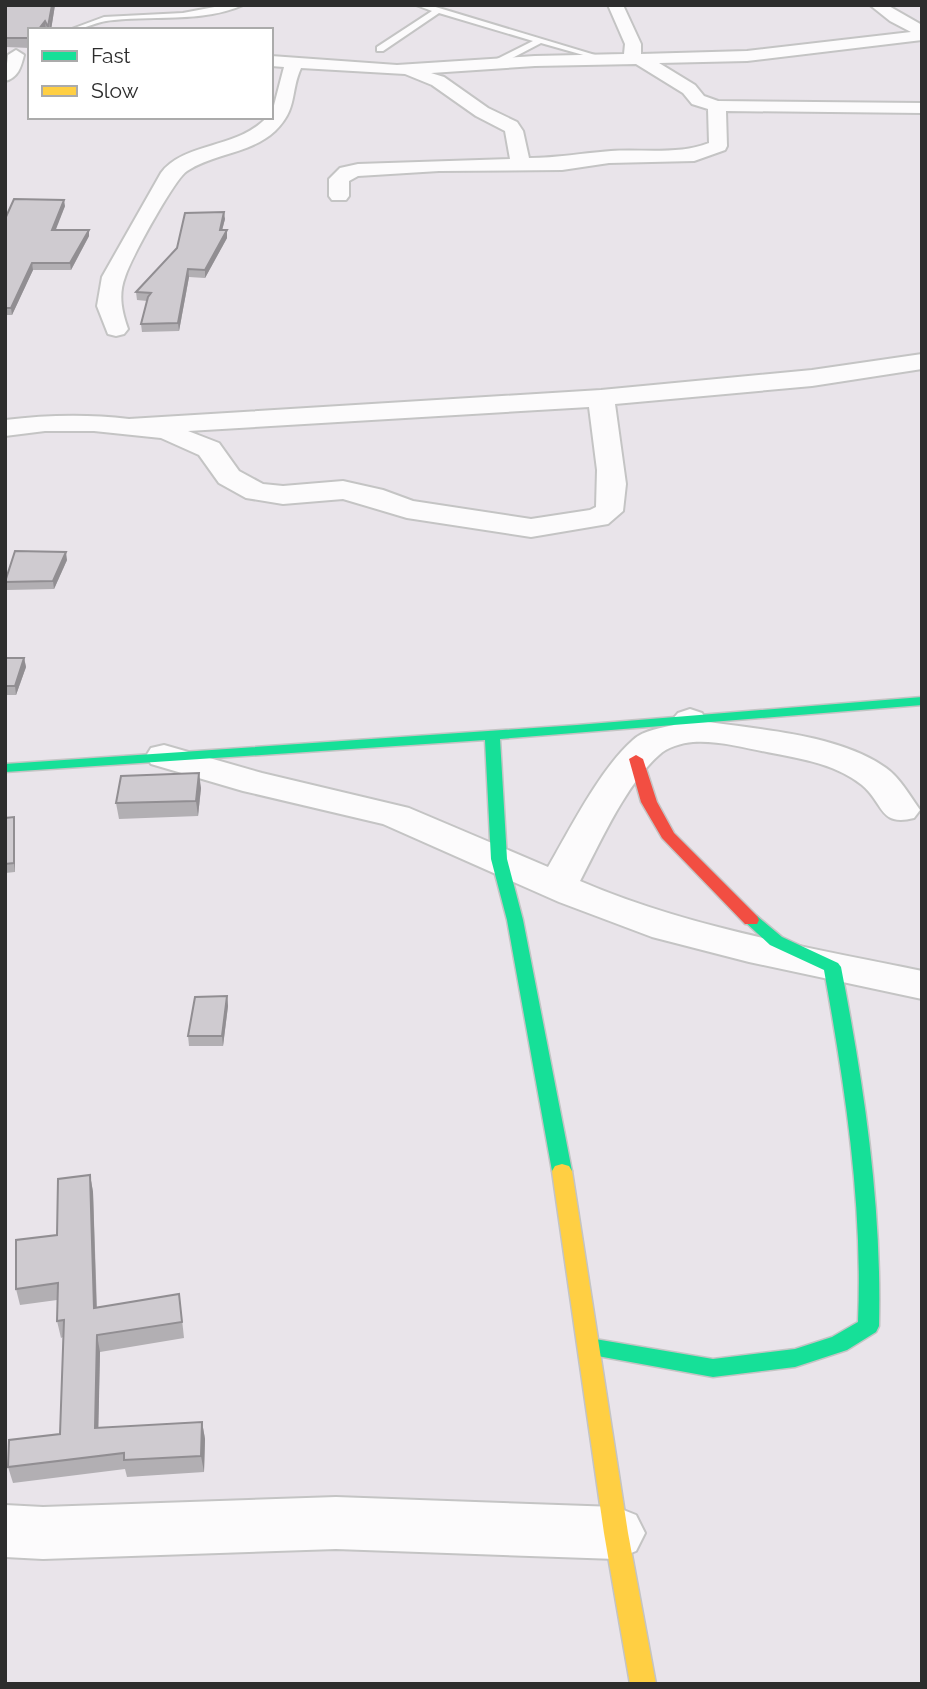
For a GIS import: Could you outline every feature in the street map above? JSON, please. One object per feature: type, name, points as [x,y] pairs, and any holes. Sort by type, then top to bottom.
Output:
[{"type":"street","points":[[615,5],[633,44],[636,58],[690,89],[698,100],[717,106],[922,108]]},
{"type":"street","points":[[877,5],[922,33]]},
{"type":"street","points":[[747,56],[922,33]]},
{"type":"street","points":[[5,76],[12,69],[17,55]]},
{"type":"street","points":[[273,61],[397,70],[601,58],[875,57]]},
{"type":"street","points":[[116,329],[109,306],[113,277],[170,173],[187,163],[253,138],[265,130],[280,111],[286,98],[289,74],[296,63]]},
{"type":"street","points":[[397,70],[438,80],[482,112],[511,125],[520,163]]},
{"type":"street","points":[[339,196],[339,179],[347,172],[439,164],[562,164],[609,157],[678,156],[705,152],[718,146],[717,106]]},
{"type":"street","points":[[5,428],[45,423],[132,426],[601,398],[812,378],[922,360]]},
{"type":"street","points":[[132,426],[166,431],[209,449],[229,477],[256,492],[283,495],[343,490],[373,496],[407,509],[536,528],[598,518],[611,506],[611,482],[601,398]]},
{"type":"street","points":[[5,768],[492,733],[692,726],[922,701]]},
{"type":"street","points":[[557,886],[605,800],[636,759],[648,746],[692,726],[844,760],[876,777],[901,810]]},
{"type":"street","points":[[492,733],[499,859],[515,920],[565,1185],[615,1533],[643,1684]]},
{"type":"street","points":[[164,756],[256,783],[396,816],[557,886],[666,928],[922,985]]},
{"type":"street","points":[[636,759],[649,802],[668,835],[740,911],[776,941],[832,967]]},
{"type":"street","points":[[589,1348],[713,1368],[795,1358],[839,1344],[868,1326],[873,1278],[870,1204],[832,967]]},
{"type":"street","points":[[5,1531],[43,1533],[336,1523],[615,1533]]},
{"type":"lane","points":[[75,28],[80,22],[183,15],[239,5]]},
{"type":"lane","points":[[420,5],[601,58]]},
{"type":"lane","points":[[380,49],[437,11]]},
{"type":"lane","points":[[496,63],[538,41]]},
{"type":"building","points":[[5,5],[52,5],[48,27],[45,21],[40,28],[28,28],[28,38],[5,38]]},
{"type":"building","points":[[14,199],[64,200],[52,230],[89,230],[70,263],[32,263],[11,308],[5,308],[5,219]]},
{"type":"building","points":[[224,212],[220,230],[227,230],[205,270],[188,269],[178,323],[141,324],[151,293],[136,292],[177,248],[185,213]]},
{"type":"building","points":[[15,551],[66,552],[53,581],[5,582]]},
{"type":"building","points":[[5,658],[24,658],[15,686],[5,686]]},
{"type":"building","points":[[199,773],[196,801],[116,803],[121,776]]},
{"type":"building","points":[[14,817],[14,863],[5,864],[5,818]]},
{"type":"building","points":[[227,996],[222,1036],[188,1036],[195,997]]},
{"type":"building","points":[[90,1175],[94,1308],[179,1294],[182,1322],[97,1335],[95,1428],[202,1422],[201,1456],[124,1460],[124,1453],[8,1467],[9,1440],[60,1434],[64,1320],[57,1321],[58,1283],[16,1289],[16,1240],[57,1235],[58,1179]]},
{"type":"traffic: fast","points":[[5,768],[577,729],[922,701]]},
{"type":"traffic: fast","points":[[492,733],[499,859],[515,920],[562,1171]]},
{"type":"traffic: fast","points":[[589,1347],[713,1368],[795,1358],[839,1344],[868,1326],[869,1235],[862,1146],[832,967],[776,941],[751,920]]},
{"type":"traffic: slow","points":[[562,1171],[616,1533],[643,1684]]},
{"type":"traffic: jam","points":[[636,759],[649,802],[668,835],[751,920]]}]
